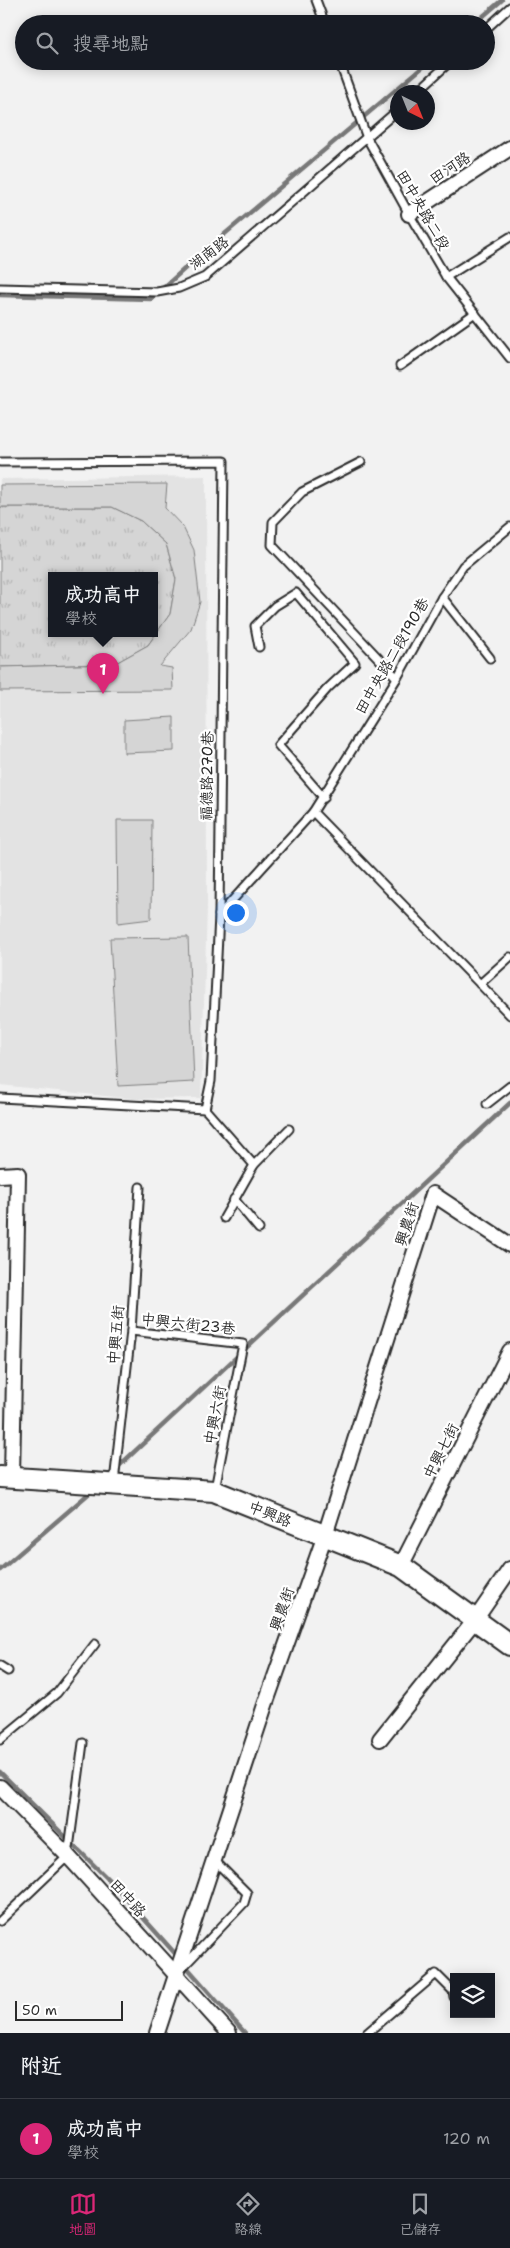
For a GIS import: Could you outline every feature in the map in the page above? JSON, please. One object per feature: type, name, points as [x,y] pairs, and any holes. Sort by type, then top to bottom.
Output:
[{"type":"street","name":"田河路","points":[[409,214],[510,148]]},
{"type":"street","points":[[0,1175],[18,1174],[6,1477]]},
{"type":"street","name":"興農街","points":[[157,2033],[325,1535],[433,1194],[510,1245]]},
{"type":"street","name":"中興七街","points":[[401,1566],[510,1351]]},
{"type":"street","name":"中興路","points":[[6,1477],[214,1491],[401,1566],[510,1645]]},
{"type":"street","points":[[380,1739],[475,1620],[510,1569]]},
{"type":"street","name":"田中路","points":[[0,1787],[68,1856],[229,2033]]},
{"type":"lane","points":[[316,0],[322,15]]},
{"type":"lane","points":[[495,21],[510,7]]},
{"type":"lane","name":"田中央路二段","points":[[342,70],[367,138],[409,214],[446,277],[510,358]]},
{"type":"lane","points":[[425,85],[441,70]]},
{"type":"lane","name":"湖南路","points":[[0,288],[156,292],[179,288],[205,276],[390,117]]},
{"type":"lane","points":[[446,277],[510,237]]},
{"type":"lane","points":[[400,366],[475,313]]},
{"type":"lane","name":"福德路270巷","points":[[0,462],[224,461],[219,915],[211,1081],[205,1109]]},
{"type":"lane","points":[[360,462],[302,492],[273,522],[272,545],[397,678]]},
{"type":"lane","name":"田中央路二段190巷","points":[[219,915],[324,798],[397,678],[442,597],[463,566],[510,527]]},
{"type":"lane","points":[[259,647],[255,626],[275,606],[296,593],[355,663],[328,688],[278,745],[324,798]]},
{"type":"lane","points":[[442,597],[490,658]]},
{"type":"lane","points":[[313,812],[510,1015]]},
{"type":"lane","points":[[480,984],[510,957]]},
{"type":"lane","points":[[487,1104],[510,1086]]},
{"type":"lane","points":[[0,1098],[205,1109],[254,1165]]},
{"type":"lane","points":[[224,1218],[254,1165],[289,1129]]},
{"type":"lane","name":"中興五街","points":[[114,1485],[131,1331],[140,1187]]},
{"type":"lane","points":[[234,1199],[259,1229]]},
{"type":"lane","name":"中興六街23巷","points":[[131,1331],[243,1344]]},
{"type":"lane","name":"中興六街","points":[[214,1491],[243,1344]]},
{"type":"lane","points":[[0,1740],[57,1693],[95,1644]]},
{"type":"lane","points":[[0,1666],[8,1671]]},
{"type":"lane","points":[[0,1921],[68,1856],[83,1744]]},
{"type":"lane","points":[[176,1974],[244,1903],[246,1893],[214,1860]]},
{"type":"lane","points":[[367,2033],[436,1974],[450,1988]]},
{"type":"shaded area","points":[[206,476],[207,908],[201,1098],[134,1099],[0,1085],[0,479]]},
{"type":"green space","points":[[167,484],[165,508],[183,527],[194,550],[200,602],[191,629],[160,666],[172,668],[173,690],[0,691],[0,667],[114,664],[148,645],[154,637],[158,637],[158,631],[170,614],[176,579],[166,544],[141,521],[112,507],[0,507],[0,485]]},
{"type":"green space","points":[[0,507],[112,507],[141,521],[166,544],[176,579],[170,614],[158,631],[158,572],[48,572],[48,637],[154,637],[148,645],[114,664],[0,667]]},
{"type":"green space","points":[[174,717],[174,751],[124,753],[124,720]]},
{"type":"green space","points":[[117,820],[152,820],[151,919],[118,923]]},
{"type":"green space","points":[[188,937],[194,1082],[118,1086],[110,938]]},
{"type":"waterway","points":[[484,15],[502,0]]},
{"type":"waterway","points":[[0,295],[151,299],[201,254],[419,70]]},
{"type":"waterway","points":[[106,1478],[510,1103]]},
{"type":"waterway","points":[[0,1570],[93,1490]]},
{"type":"waterway","points":[[0,1772],[112,1883],[180,1959]]},
{"type":"waterway","points":[[185,1965],[245,2033]]},
{"type":"place","name":"成功高中","points":[[103,694]]}]
